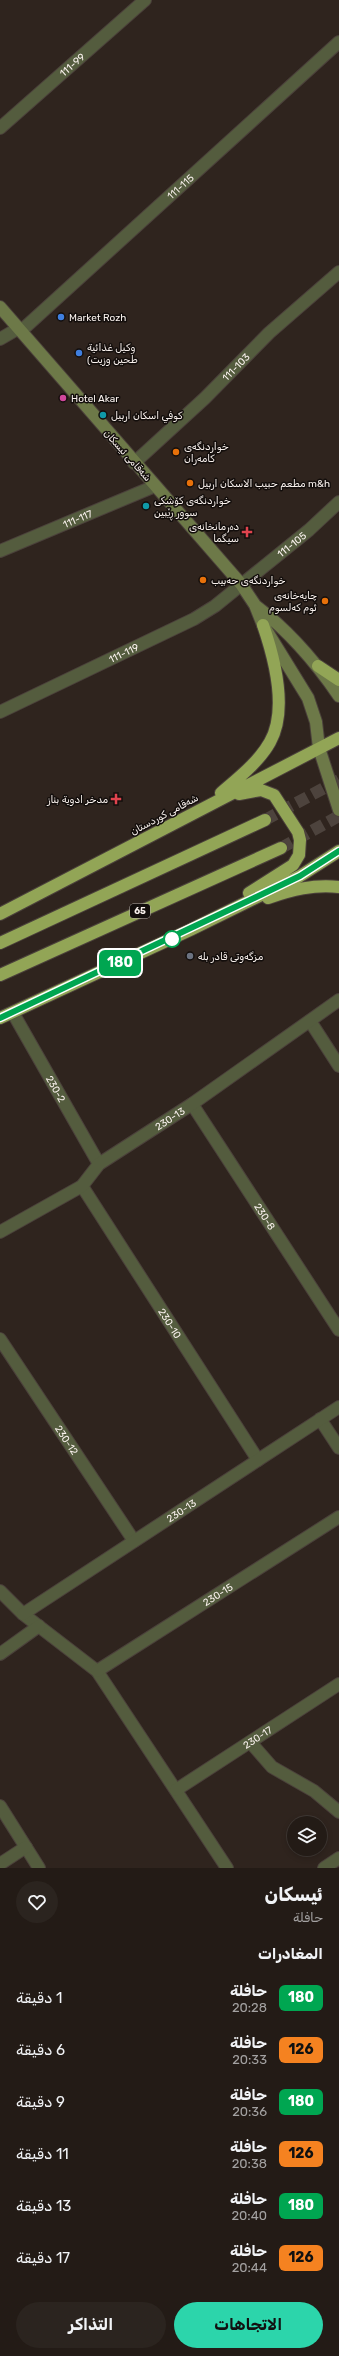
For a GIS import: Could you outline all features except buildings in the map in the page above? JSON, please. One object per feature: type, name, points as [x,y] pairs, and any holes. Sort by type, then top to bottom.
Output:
[{"type":"highway","points":[[206,806],[250,766],[270,742],[274,731],[277,719],[276,670],[263,625]]},
{"type":"highway","points":[[318,666],[339,680]]},
{"type":"highway","name":"شەقامی کوردستان","points":[[0,914],[339,738]]},
{"type":"highway","points":[[190,930],[289,869],[296,861],[300,848],[298,832],[278,799],[269,792],[250,791],[206,806]]},
{"type":"highway","points":[[0,943],[265,820]]},
{"type":"highway","name":"65","points":[[0,975],[281,848]]},
{"type":"highway","points":[[0,1018],[225,913],[300,876],[339,851]]},
{"type":"highway","points":[[225,913],[304,888],[323,885],[339,887]]},
{"type":"main road","name":"شەقامی ئیسکان","points":[[0,307],[134,463],[241,584],[255,605],[263,625],[308,698],[316,722],[318,748],[339,810]]},
{"type":"main road","name":"شەقامی ئیسکان","points":[[255,605],[281,625],[318,666],[339,696]]},
{"type":"street","name":"111-99","points":[[0,128],[144,0]]},
{"type":"street","name":"111-115","points":[[0,339],[20,330],[339,42]]},
{"type":"street","name":"111-103","points":[[134,463],[205,398],[269,333],[339,272]]},
{"type":"street","name":"111-117","points":[[0,551],[155,486]]},
{"type":"street","name":"111-105","points":[[241,584],[309,530],[339,502]]},
{"type":"street","name":"111-119","points":[[0,712],[194,618],[215,606],[241,584]]},
{"type":"street","name":"230-13","points":[[0,1232],[82,1186],[99,1164],[192,1104],[339,1000]]},
{"type":"street","name":"230-2","points":[[13,1013],[99,1164]]},
{"type":"street","points":[[310,1021],[339,1066]]},
{"type":"street","name":"230-8","points":[[192,1104],[339,1330]]},
{"type":"street","name":"230-10","points":[[82,1186],[258,1460]]},
{"type":"street","name":"230-12","points":[[0,1339],[134,1541]]},
{"type":"street","name":"230-13","points":[[23,1614],[339,1407]]},
{"type":"street","points":[[320,1419],[339,1448]]},
{"type":"street","name":"230-15","points":[[97,1671],[339,1517]]},
{"type":"street","points":[[0,1591],[23,1614],[97,1671],[227,1868]]},
{"type":"street","points":[[0,1654],[39,1626]]},
{"type":"street","name":"230-17","points":[[176,1790],[251,1743],[339,1684]]},
{"type":"street","points":[[251,1743],[272,1767],[314,1792],[339,1812]]},
{"type":"street","points":[[0,1806],[39,1868]]},
{"type":"street","points":[[0,1864],[26,1847]]},
{"type":"street","points":[[324,1868],[339,1858]]},
{"type":"tunnel","points":[[265,820],[339,780]]},
{"type":"tunnel","points":[[281,848],[339,816]]},
{"type":"bus line","name":"180","points":[[0,1018],[190,930],[300,876],[339,851]]},
{"type":"place","name":"Market Rozh","points":[[61,317]]},
{"type":"place","name":"وكيل غذائية (طحين وزيت","points":[[79,353]]},
{"type":"place","name":"Hotel Akar","points":[[63,398]]},
{"type":"place","name":"كوفي اسكان اربيل","points":[[103,415]]},
{"type":"place","name":"خواردنگەی کامەران","points":[[176,452]]},
{"type":"place","name":"مطعم حبيب الاسكان اربيل m&h","points":[[190,483]]},
{"type":"place","name":"خواردنگەی کۆشکی سوور ڕێبین","points":[[146,506]]},
{"type":"place","name":"دەرمانخانەی سیگما","points":[[247,532]]},
{"type":"place","name":"خواردنگەی حەبیب","points":[[203,580]]},
{"type":"place","name":"چایەخانەی ئوم کەلسوم","points":[[325,601]]},
{"type":"place","name":"مدخر ادوية بناز","points":[[116,799]]},
{"type":"place","name":"مزگەوتی قادر بلە","points":[[190,956]]}]
